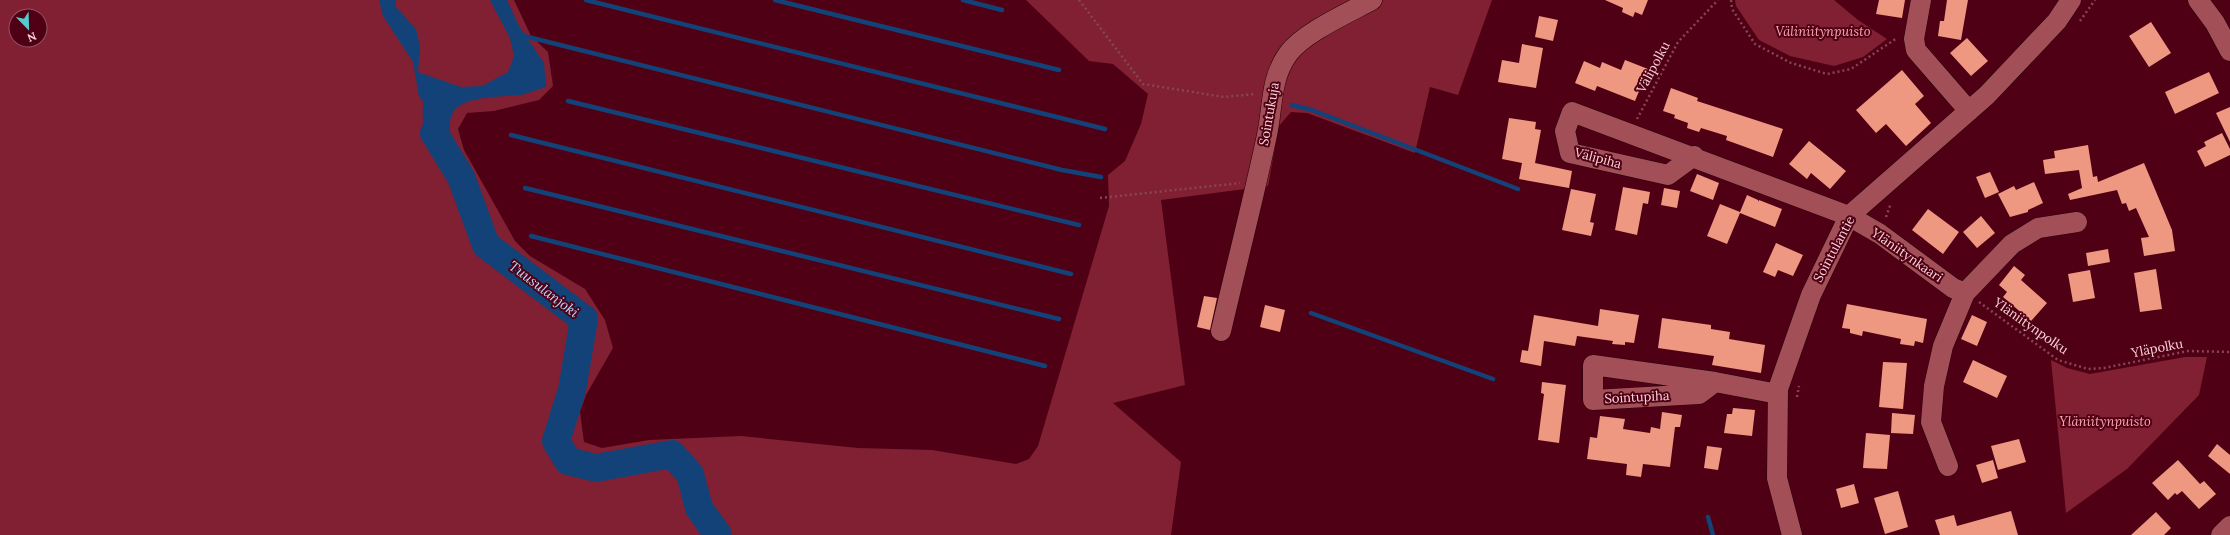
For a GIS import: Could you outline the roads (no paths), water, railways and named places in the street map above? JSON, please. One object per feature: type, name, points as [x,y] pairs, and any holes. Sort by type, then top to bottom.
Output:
[{"type":"street","name":"Sointukuja","points":[[1221,331],[1267,133],[1272,88],[1288,54],[1301,40],[1372,0]]},
{"type":"street","points":[[1922,0],[1914,39],[1916,50],[1969,111]]},
{"type":"street","name":"Sointulantie","points":[[1792,535],[1777,478],[1778,394],[1811,294],[1849,216],[1969,111],[2052,26],[2071,0]]},
{"type":"street","points":[[2198,0],[2215,23],[2230,51]]},
{"type":"street","name":"Välipiha","points":[[1694,156],[1668,175],[1570,153],[1565,131],[1572,112],[1694,156],[1849,216]]},
{"type":"street","name":"Yläniitynkaari","points":[[1849,216],[1880,234],[1953,288],[1965,293]]},
{"type":"street","points":[[1948,466],[1931,422],[1934,386],[1943,346],[1965,293],[2012,244],[2038,228],[2077,222]]},
{"type":"street","name":"Sointupiha","points":[[1715,382],[1700,394],[1593,400],[1594,365],[1715,382],[1778,394]]},
{"type":"street","points":[[2221,535],[2230,526]]},
{"type":"water","points":[[379,0],[396,0],[396,7],[416,29],[420,47],[418,72],[461,87],[482,86],[508,72],[514,56],[510,38],[490,0],[507,0],[519,26],[544,63],[546,87],[525,94],[477,99],[460,106],[454,111],[451,117],[450,131],[459,165],[450,167],[429,145],[426,138],[423,123],[423,101],[419,97],[413,62],[383,16]]},
{"type":"waterway","points":[[586,0],[1105,129]]},
{"type":"waterway","points":[[775,0],[1059,70]]},
{"type":"waterway","points":[[963,0],[1002,10]]},
{"type":"waterway","points":[[520,35],[1062,170],[1101,177]]},
{"type":"waterway","points":[[568,101],[1079,225]]},
{"type":"waterway","points":[[1292,105],[1312,110],[1518,189]]},
{"type":"waterway","name":"Tuusulanjoki","points":[[434,133],[461,177],[486,245],[584,319],[572,390],[556,441],[568,461],[596,468],[672,454],[690,474],[699,508],[718,535]]},
{"type":"waterway","points":[[511,135],[1071,274]]},
{"type":"waterway","points":[[525,188],[1059,319]]},
{"type":"waterway","points":[[531,236],[1045,366]]},
{"type":"waterway","points":[[1311,313],[1493,379]]},
{"type":"waterway","points":[[1708,517],[1713,535]]},
{"type":"park label","name":"Väliniitynpuisto","points":[[1823,31]]},
{"type":"park label","name":"Yläniitynpuisto","points":[[2105,421]]}]
